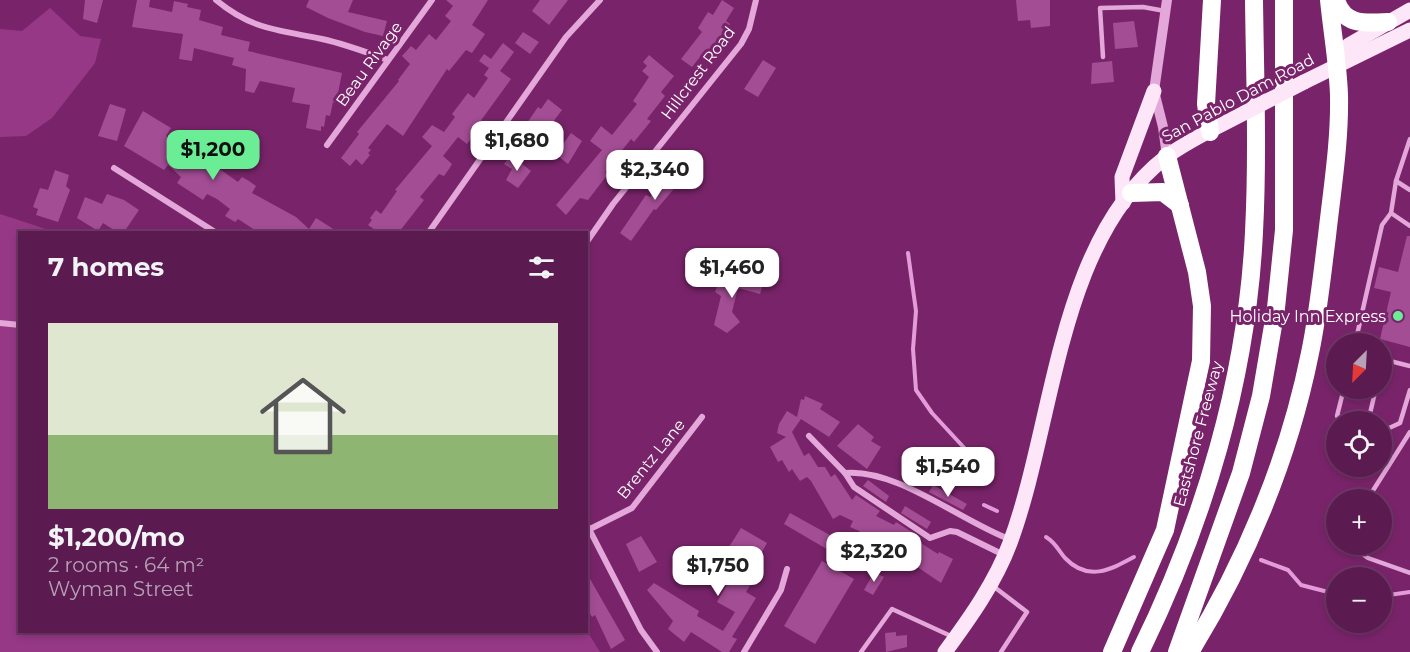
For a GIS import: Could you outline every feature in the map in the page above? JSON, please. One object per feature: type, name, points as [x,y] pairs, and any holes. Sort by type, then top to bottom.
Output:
[{"type":"highway","points":[[1210,132],[1206,104],[1212,0]]},
{"type":"highway","name":"Eastshore Freeway","points":[[1140,652],[1189,539],[1214,465],[1233,392],[1254,233],[1254,0]]},
{"type":"highway","points":[[1176,652],[1241,473],[1263,385],[1276,308],[1284,230],[1284,0]]},
{"type":"highway","points":[[1190,652],[1220,604],[1275,478],[1298,406],[1314,332],[1330,209],[1338,122],[1336,66],[1329,0]]},
{"type":"highway","points":[[1336,0],[1340,12],[1351,21],[1388,22]]},
{"type":"highway","points":[[1112,652],[1165,530],[1201,362],[1202,306],[1167,156]]},
{"type":"highway","points":[[1127,198],[1164,192],[1180,205]]},
{"type":"main road","name":"San Pablo Dam Road","points":[[1336,66],[1349,45],[1410,10]]},
{"type":"main road","name":"San Pablo Dam Road","points":[[945,652],[991,584],[1005,555],[1011,540],[1070,316],[1088,264],[1127,198],[1167,156],[1246,112],[1410,30]]},
{"type":"main road","points":[[1127,198],[1122,177],[1154,91]]},
{"type":"street","points":[[216,0],[254,25],[285,34],[322,39],[388,60]]},
{"type":"street","name":"Beau Rivage","points":[[327,145],[432,0]]},
{"type":"street","points":[[430,231],[566,37],[600,0]]},
{"type":"street","name":"Hillcrest Road","points":[[588,240],[613,204],[741,44],[749,29],[756,0]]},
{"type":"street","points":[[1166,6],[1154,91],[1164,126],[1167,156]]},
{"type":"street","points":[[114,168],[213,231]]},
{"type":"street","points":[[0,323],[18,325]]},
{"type":"street","name":"Brentz Lane","points":[[588,528],[632,508],[702,417]]},
{"type":"street","points":[[808,436],[845,473],[854,487],[867,498],[930,538],[950,531],[957,532],[1005,555]]},
{"type":"street","points":[[845,473],[855,472],[891,480],[923,495],[976,526],[1011,540]]},
{"type":"street","points":[[588,530],[641,630],[657,652]]},
{"type":"street","points":[[744,652],[782,590],[787,569]]},
{"type":"lane","points":[[1103,57],[1100,8],[1166,6]]},
{"type":"lane","points":[[1357,333],[1382,225],[1391,213],[1396,181],[1410,139]]},
{"type":"lane","points":[[1396,181],[1410,190]]},
{"type":"lane","points":[[1391,213],[1410,226]]},
{"type":"lane","points":[[1392,363],[1410,366]]},
{"type":"lane","points":[[1392,427],[1400,423],[1410,390]]},
{"type":"lane","points":[[1374,489],[1410,432]]},
{"type":"lane","points":[[1364,555],[1410,573]]},
{"type":"lane","points":[[991,584],[1027,612],[1001,652]]},
{"type":"lane","points":[[870,652],[862,650],[892,609],[955,638]]},
{"type":"shaded area","points":[[50,8],[80,36],[101,39],[95,63],[52,118],[26,136],[0,137],[0,29],[22,31]]},
{"type":"shaded area","points":[[0,214],[52,231],[18,231],[18,633],[588,633],[600,652],[0,652]]},
{"type":"building","points":[[85,0],[103,0],[97,23],[83,19]]},
{"type":"building","points":[[137,0],[150,0],[149,7],[172,12],[174,1],[188,4],[187,7],[201,10],[199,20],[223,27],[221,35],[250,42],[248,51],[342,73],[336,103],[333,102],[330,116],[326,115],[324,127],[321,126],[321,131],[306,128],[310,105],[292,102],[295,88],[260,81],[254,93],[245,91],[246,69],[232,65],[234,58],[194,48],[192,61],[179,59],[183,34],[132,27]]},
{"type":"building","points":[[309,0],[353,0],[348,12],[387,21],[383,36],[328,18],[306,7]]},
{"type":"building","points":[[446,0],[488,0],[472,25],[485,34],[472,53],[466,50],[449,71],[447,69],[403,136],[387,124],[368,148],[371,150],[368,153],[370,155],[362,165],[356,159],[350,166],[341,158],[359,134],[357,132],[410,64],[402,56],[411,46],[416,50],[429,34],[436,40],[451,21],[445,16],[453,6]]},
{"type":"building","points":[[540,0],[568,0],[549,25],[532,11]]},
{"type":"building","points":[[722,0],[734,8],[726,21],[730,24],[715,48],[707,56],[703,53],[692,67],[681,59],[702,32],[698,28],[708,12],[713,15]]},
{"type":"building","points":[[1016,0],[1050,0],[1050,26],[1031,28],[1030,20],[1018,21]]},
{"type":"building","points":[[1134,21],[1138,47],[1115,49],[1113,23]]},
{"type":"building","points":[[523,32],[539,42],[530,54],[515,43]]},
{"type":"building","points":[[503,43],[514,52],[500,71],[511,79],[474,130],[476,132],[467,144],[458,137],[443,156],[452,164],[444,176],[439,174],[420,197],[424,200],[400,231],[377,231],[368,225],[376,210],[381,214],[397,191],[395,190],[432,146],[422,137],[432,125],[444,132],[455,117],[452,114],[468,93],[474,98],[488,78],[484,75],[489,68],[479,61],[484,54],[491,59]]},
{"type":"building","points":[[649,55],[674,76],[661,92],[665,96],[647,119],[651,121],[634,142],[631,139],[608,168],[605,173],[608,174],[588,200],[580,198],[566,215],[556,205],[602,150],[590,141],[601,126],[612,135],[637,104],[633,101],[649,77],[642,71],[647,66],[643,62]]},
{"type":"building","points":[[763,60],[776,68],[758,97],[744,89]]},
{"type":"building","points":[[1112,61],[1114,82],[1091,84],[1092,63]]},
{"type":"building","points":[[548,99],[562,110],[546,131],[563,144],[571,133],[582,141],[568,164],[534,137],[519,157],[509,149],[538,107],[541,109]]},
{"type":"building","points":[[110,104],[126,109],[117,141],[98,136]]},
{"type":"building","points":[[143,111],[171,128],[166,136],[189,151],[197,153],[238,182],[242,177],[249,181],[256,186],[252,193],[296,217],[309,229],[316,218],[336,231],[256,231],[238,219],[235,222],[225,216],[230,209],[217,199],[207,194],[203,200],[177,183],[181,177],[168,165],[164,170],[124,146]]},
{"type":"building","points":[[511,155],[531,171],[518,188],[506,180],[512,169],[504,164]]},
{"type":"building","points":[[676,164],[693,177],[683,188],[678,184],[656,210],[654,209],[631,241],[620,233],[646,195],[650,197]]},
{"type":"building","points":[[55,170],[69,175],[66,186],[70,190],[58,222],[36,215],[38,209],[33,207],[40,188],[48,190]]},
{"type":"building","points":[[107,194],[124,200],[139,210],[125,231],[115,231],[103,223],[98,231],[77,218],[85,197],[102,204]]},
{"type":"building","name":"Holiday Inn Express","points":[[1407,236],[1410,236],[1410,347],[1392,342],[1392,333],[1381,333],[1391,292],[1374,288],[1379,267],[1398,272]]},
{"type":"building","points":[[723,272],[763,284],[760,294],[738,288],[732,312],[740,322],[727,333],[714,325],[721,296],[715,292]]},
{"type":"building","points":[[805,396],[823,404],[820,409],[840,422],[829,437],[801,419],[792,432],[804,456],[809,453],[818,467],[825,467],[831,477],[835,474],[852,500],[856,495],[880,511],[876,516],[894,525],[896,522],[921,538],[919,542],[938,554],[939,552],[953,559],[941,583],[913,564],[867,542],[868,539],[859,531],[850,527],[853,521],[840,515],[833,519],[811,481],[807,477],[800,481],[792,469],[789,472],[782,460],[778,462],[770,447],[786,437],[777,433],[779,424],[787,411],[797,417],[801,399],[804,400]]},
{"type":"building","points":[[858,424],[874,437],[871,441],[881,447],[867,469],[837,446]]},
{"type":"building","points":[[868,480],[889,496],[886,502],[863,486]]},
{"type":"building","points":[[933,485],[967,504],[963,510],[929,492]]},
{"type":"building","points":[[905,506],[931,522],[927,529],[901,513]]},
{"type":"building","points":[[790,513],[837,539],[830,551],[784,524]]},
{"type":"building","points":[[741,528],[767,543],[754,566],[760,569],[746,592],[756,598],[732,637],[737,639],[729,652],[722,652],[691,632],[684,642],[668,629],[673,621],[647,590],[654,583],[699,611],[697,616],[723,631],[735,612],[717,602],[730,579],[721,574],[734,550],[729,547]]},
{"type":"building","points":[[641,536],[657,562],[639,572],[626,544]]},
{"type":"building","points":[[822,561],[854,579],[815,644],[784,626]]},
{"type":"building","points":[[874,572],[884,577],[873,595],[864,590]]},
{"type":"building","points":[[588,575],[625,640],[611,649],[595,615],[592,617],[588,610]]},
{"type":"building","points":[[896,632],[896,636],[907,635],[907,647],[886,652],[885,633]]},
{"type":"waterway","points":[[908,253],[916,311],[913,349],[916,390],[932,413],[968,452],[979,484]]},
{"type":"waterway","points":[[984,505],[997,511]]},
{"type":"waterway","points":[[1046,537],[1055,544],[1065,558],[1082,570],[1091,572],[1108,569],[1134,557]]},
{"type":"waterway","points":[[1261,560],[1288,570],[1301,585],[1326,591]]},
{"type":"waterway","points":[[1392,595],[1410,592]]},
{"type":"place","name":"Holiday Inn Express","points":[[1398,316]]}]
